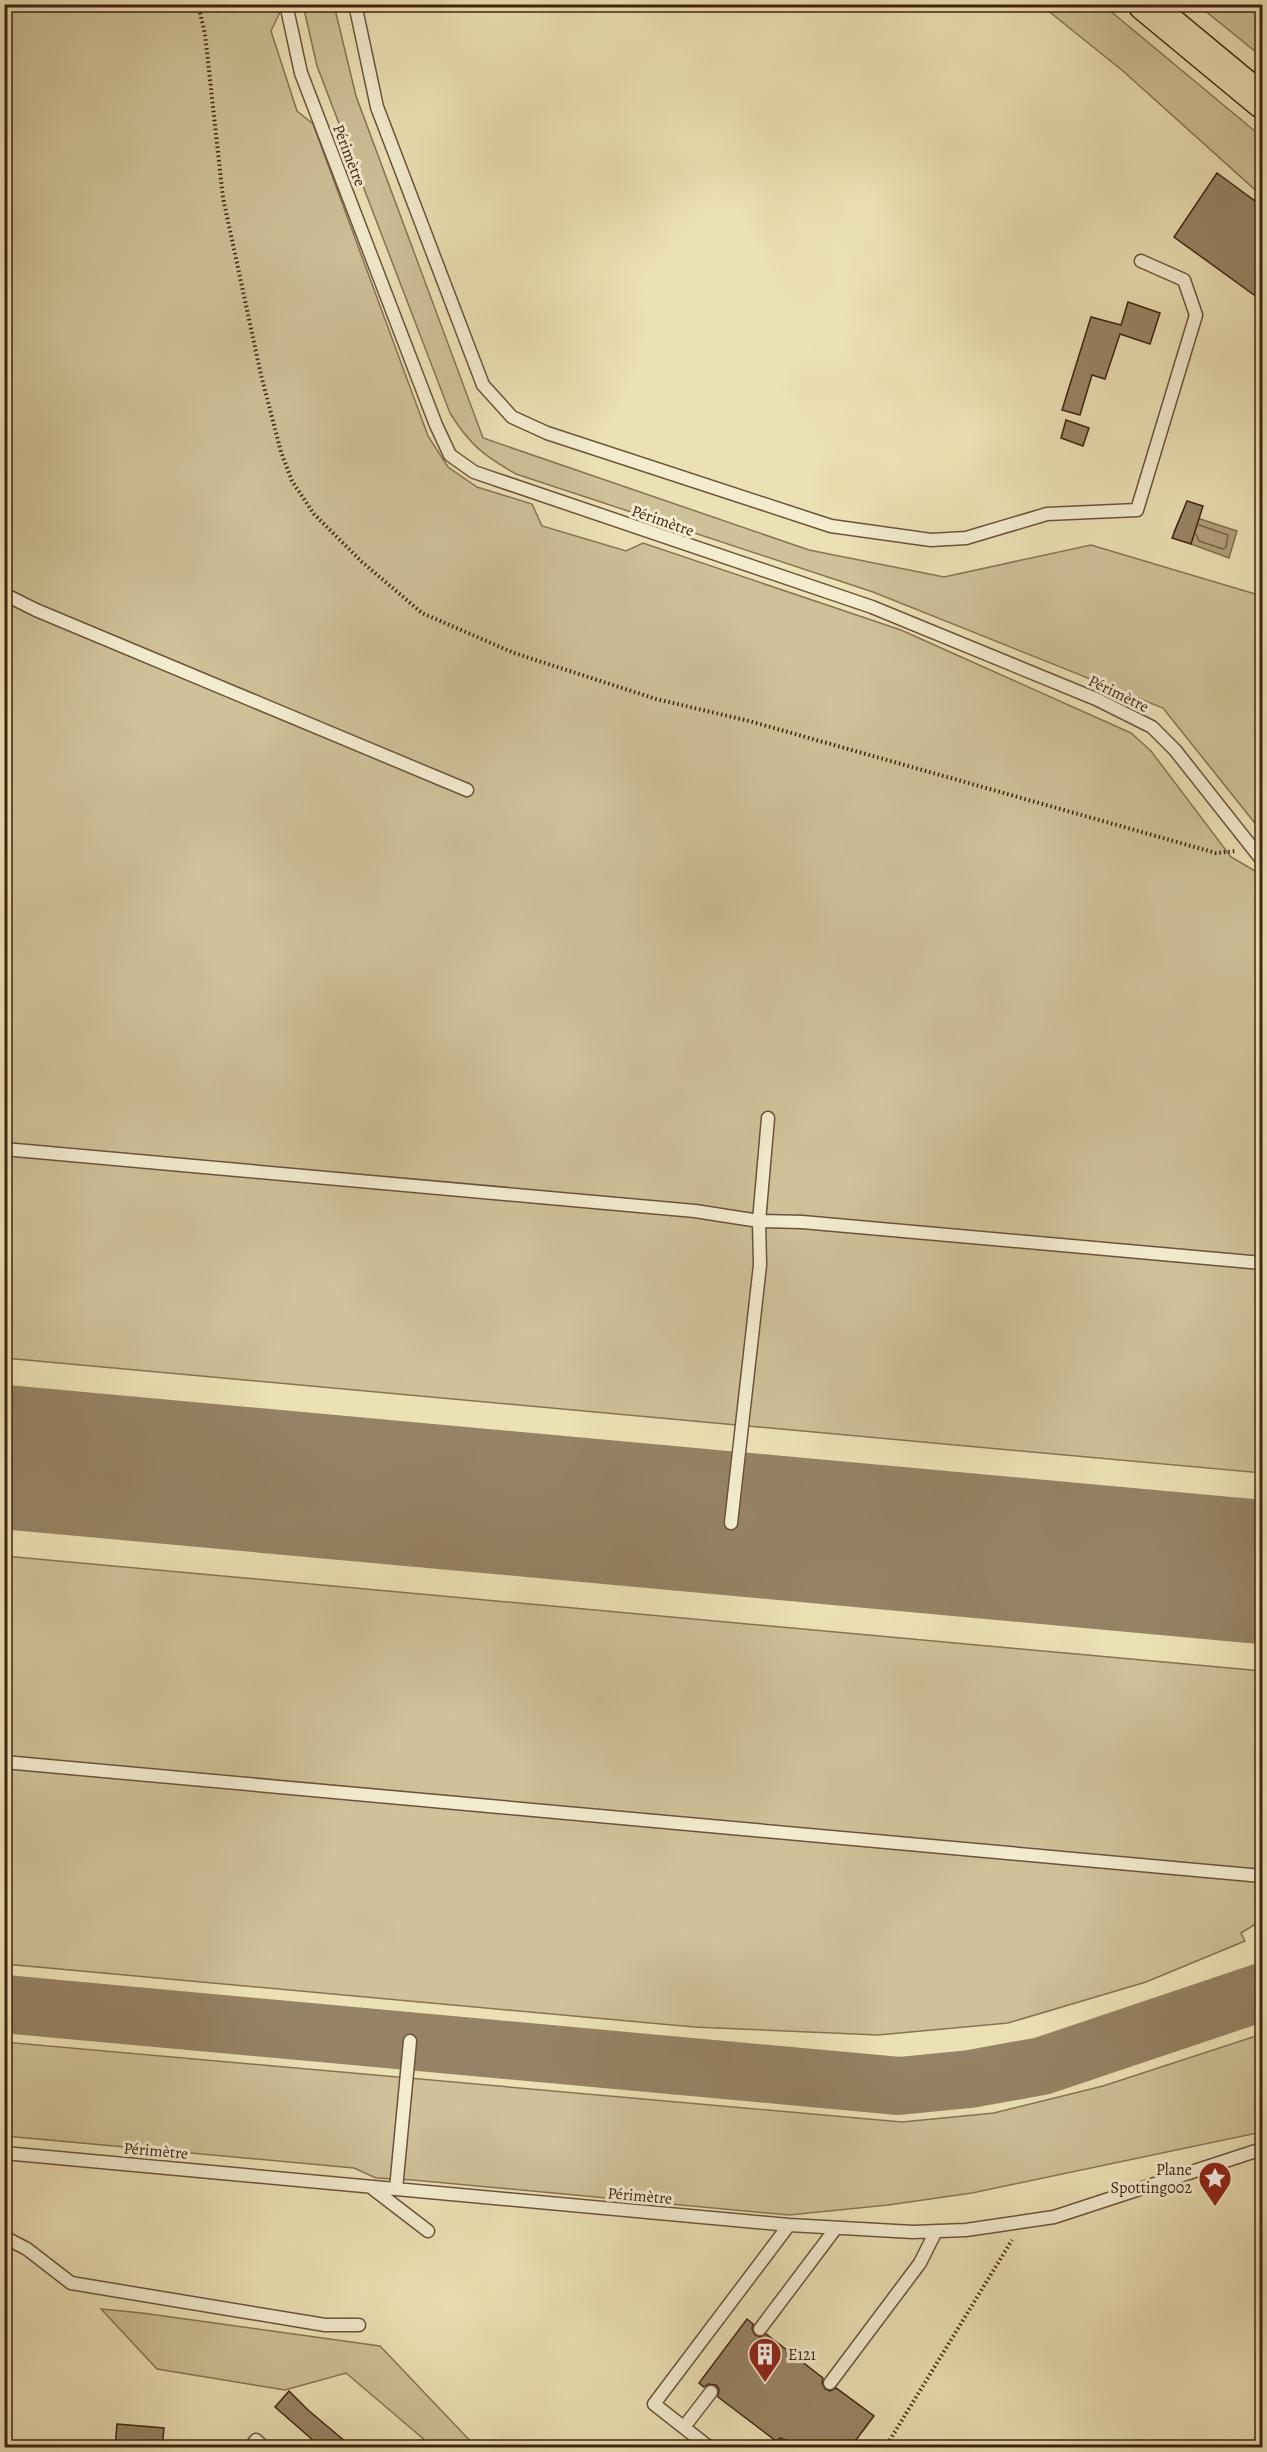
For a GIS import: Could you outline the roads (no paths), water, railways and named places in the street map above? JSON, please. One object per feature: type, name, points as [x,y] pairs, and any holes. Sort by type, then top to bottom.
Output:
[{"type":"main road","points":[[1144,4],[1263,101]]},
{"type":"lane","name":"Périmètre","points":[[286,4],[301,73],[436,425],[450,455],[474,472],[872,607],[1096,699],[1152,727],[1175,750],[1263,860]]},
{"type":"lane","points":[[355,4],[377,107],[483,385],[512,417],[547,433],[831,526],[931,540],[966,538],[1047,514],[1137,510],[1196,315],[1184,280],[1140,261]]},
{"type":"lane","points":[[4,594],[36,610],[466,790]]},
{"type":"lane","points":[[731,1524],[760,1265],[759,1221],[768,1118]]},
{"type":"lane","points":[[4,1149],[695,1211],[759,1221],[802,1222],[1263,1263]]},
{"type":"lane","points":[[4,1762],[1263,1876]]},
{"type":"lane","points":[[396,2189],[410,2041]]},
{"type":"lane","name":"Périmètre","points":[[4,2153],[789,2224],[913,2232],[966,2230],[1054,2217],[1263,2149]]},
{"type":"lane","points":[[370,2187],[428,2230]]},
{"type":"lane","points":[[710,2448],[654,2404],[789,2224]]},
{"type":"lane","points":[[760,2329],[836,2228]]},
{"type":"lane","points":[[830,2383],[920,2263],[936,2231]]},
{"type":"lane","points":[[4,2237],[27,2249],[70,2283],[325,2325],[359,2325]]},
{"type":"lane","points":[[684,2427],[711,2392]]},
{"type":"lane","points":[[250,2448],[256,2440],[265,2448]]},
{"type":"water","points":[[1182,513],[1237,531],[1229,558],[1191,544],[1192,539],[1174,532]]},
{"type":"place","name":"Plane Spotting002","points":[[1215,2207]]},
{"type":"place","name":"E121","points":[[765,2383]]}]
